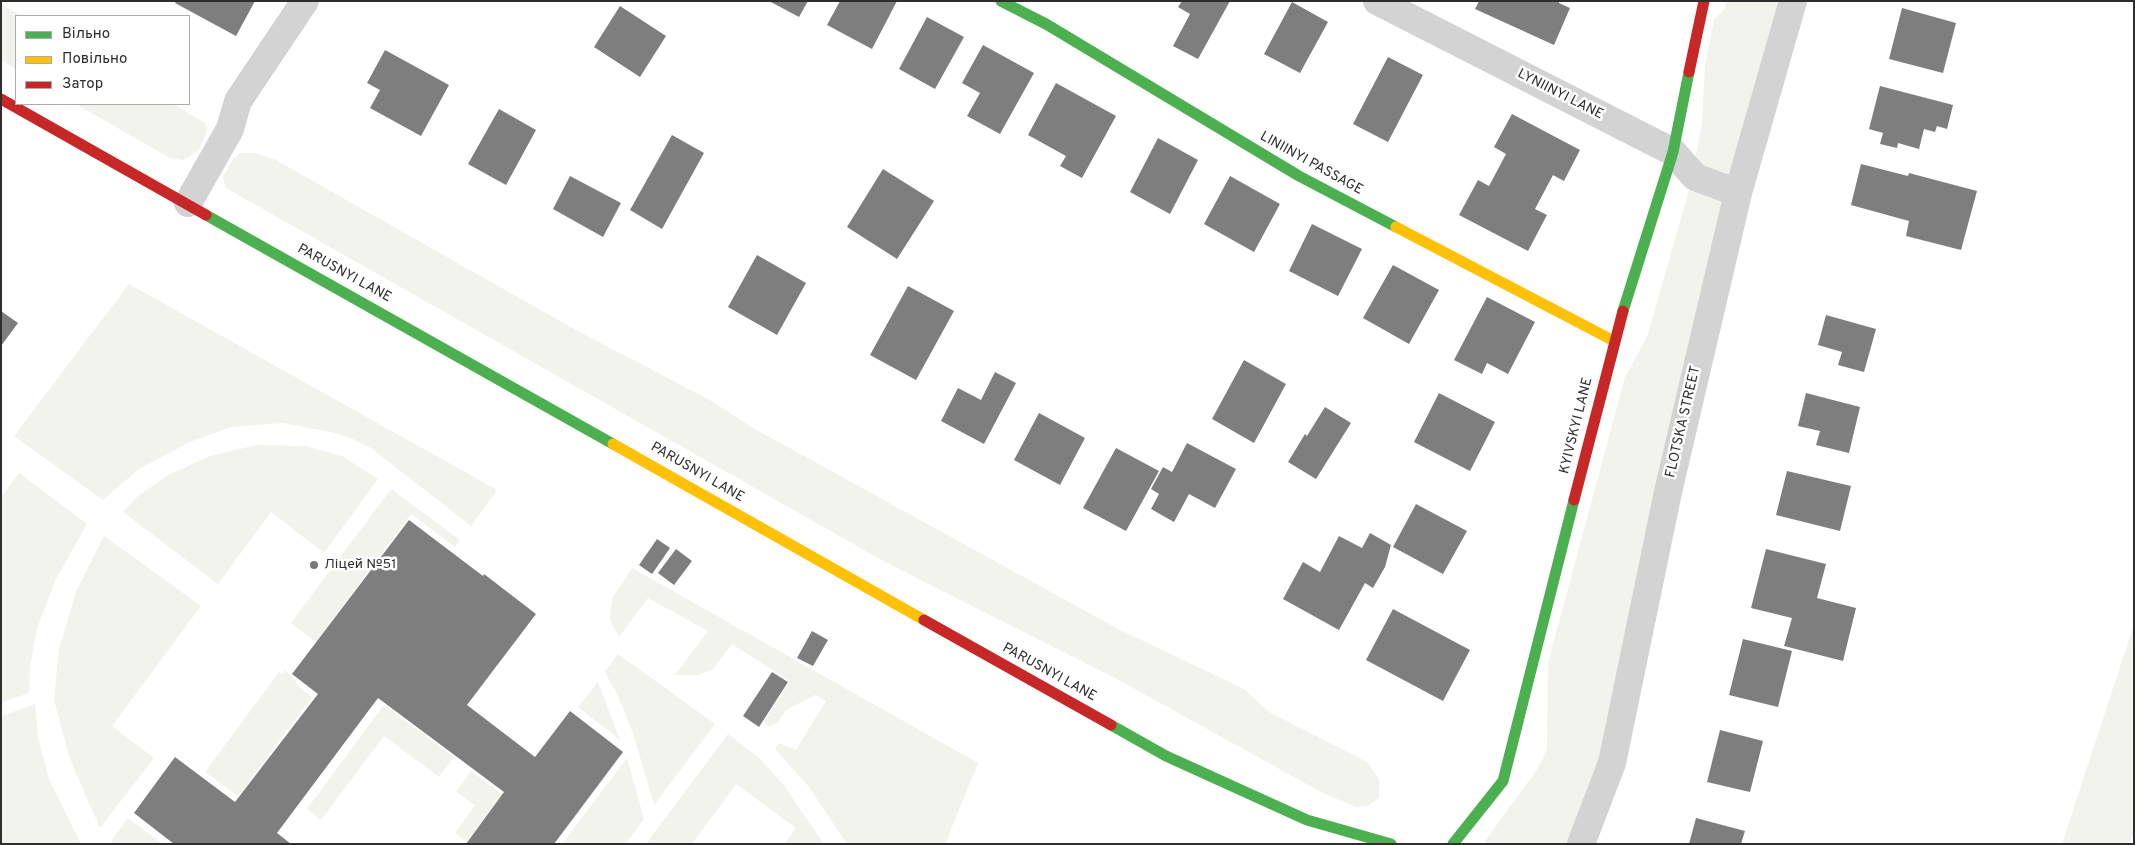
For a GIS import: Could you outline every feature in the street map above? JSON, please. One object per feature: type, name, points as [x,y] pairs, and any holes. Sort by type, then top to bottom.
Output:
[{"type":"street","points":[[188,203],[230,130],[238,101],[305,1]]},
{"type":"street","name":"LINIINYI PASSAGE","points":[[1001,1],[1046,24],[1299,176],[1614,341]]},
{"type":"street","name":"LYNIINYI LANE","points":[[1377,1],[1673,152],[1695,177],[1738,193]]},
{"type":"street","name":"KYIVSKYI LANE","points":[[1453,844],[1502,781],[1614,341],[1673,152],[1704,1]]},
{"type":"street","name":"FLOTSKA STREET","points":[[1581,844],[1612,763],[1668,492],[1738,193],[1793,1]]},
{"type":"street","name":"PARUSNYI LANE","points":[[1,99],[1166,756],[1307,820],[1391,844]]},
{"type":"shaded area","points":[[1726,1],[1782,1],[1593,792],[1569,844],[1483,844],[1538,768],[1547,749],[1548,663],[1625,377],[1647,337],[1691,183],[1702,123],[1705,67],[1714,19],[1725,9]]},
{"type":"shaded area","points":[[1,4],[20,15],[15,15],[15,68],[1,60]]},
{"type":"shaded area","points":[[78,105],[175,105],[205,123],[207,131],[199,150],[183,160],[170,158]]},
{"type":"shaded area","points":[[240,153],[255,153],[274,159],[574,329],[708,399],[755,429],[1118,629],[1244,689],[1269,712],[1367,762],[1379,779],[1379,798],[1368,806],[1356,807],[1321,792],[1117,679],[887,563],[226,188],[223,177],[234,158]]},
{"type":"shaded area","points":[[129,284],[497,490],[471,526],[371,448],[351,438],[331,432],[283,423],[231,427],[190,442],[139,469],[103,500],[14,436]]},
{"type":"shaded area","points":[[257,445],[305,446],[342,456],[378,479],[324,553],[271,512],[218,584],[123,512],[137,497],[168,475],[210,456]]},
{"type":"shaded area","points":[[19,473],[87,524],[56,579],[37,628],[30,668],[29,693],[1,703],[1,497]]},
{"type":"shaded area","points":[[391,489],[460,540],[455,547],[411,514],[316,642],[291,623]]},
{"type":"shaded area","points":[[104,536],[201,606],[112,726],[154,758],[100,828],[70,759],[54,700],[59,649],[76,592]]},
{"type":"shaded area","points":[[632,568],[978,763],[945,844],[847,844],[809,787],[775,749],[779,743],[796,750],[826,701],[815,695],[786,710],[777,723],[770,726],[763,723],[790,681],[732,644],[712,670],[698,675],[675,675],[708,631],[648,598],[619,637],[610,620],[611,607],[613,597]]},
{"type":"shaded area","points":[[2134,624],[2134,832],[2129,844],[2062,844]]},
{"type":"shaded area","points":[[618,654],[715,724],[654,805],[634,736],[619,698],[605,672]]},
{"type":"shaded area","points":[[285,670],[296,681],[297,685],[312,697],[238,796],[205,772],[279,672],[282,674]]},
{"type":"shaded area","points":[[598,682],[620,740],[578,707]]},
{"type":"shaded area","points":[[35,704],[38,737],[49,779],[80,842],[79,844],[1,844],[1,716]]},
{"type":"shaded area","points":[[384,705],[454,757],[439,777],[384,736],[321,820],[307,809]]},
{"type":"shaded area","points":[[728,734],[757,756],[782,783],[824,844],[784,844],[796,828],[736,784],[692,844],[646,844]]},
{"type":"shaded area","points":[[627,758],[644,819],[626,844],[562,844]]},
{"type":"shaded area","points":[[471,771],[502,794],[467,842],[455,833],[475,805],[456,792]]},
{"type":"shaded area","points":[[128,818],[163,844],[115,844],[111,841]]},
{"type":"building","points":[[176,1],[255,1],[236,36],[175,3]]},
{"type":"building","points":[[769,1],[808,1],[799,17]]},
{"type":"building","points":[[840,1],[897,1],[872,49],[827,25]]},
{"type":"building","points":[[1182,1],[1230,1],[1198,59],[1173,46],[1190,14],[1178,7]]},
{"type":"building","points":[[1479,1],[1559,1],[1559,3],[1570,8],[1554,45],[1475,9]]},
{"type":"building","points":[[1292,2],[1328,22],[1300,73],[1264,54]]},
{"type":"building","points":[[620,6],[666,36],[640,77],[594,47]]},
{"type":"building","points":[[1902,8],[1956,23],[1943,73],[1889,59]]},
{"type":"building","points":[[927,17],[964,37],[935,89],[899,69]]},
{"type":"building","points":[[983,45],[1034,73],[1000,134],[967,116],[980,93],[962,83]]},
{"type":"building","points":[[385,50],[449,85],[421,136],[370,108],[380,90],[367,83]]},
{"type":"building","points":[[1388,57],[1423,75],[1388,142],[1353,124]]},
{"type":"building","points":[[1056,83],[1116,116],[1082,178],[1060,166],[1066,156],[1028,135]]},
{"type":"building","points":[[1880,86],[1953,105],[1947,129],[1937,126],[1935,132],[1924,129],[1919,149],[1898,143],[1897,148],[1880,144],[1883,133],[1869,129]]},
{"type":"building","points":[[499,109],[536,130],[506,185],[468,164]]},
{"type":"building","points":[[1512,114],[1580,150],[1564,181],[1553,175],[1535,209],[1547,215],[1528,251],[1459,215],[1478,180],[1489,186],[1506,154],[1494,147]]},
{"type":"building","points":[[672,135],[704,153],[662,229],[630,210]]},
{"type":"building","points":[[1158,138],[1198,160],[1170,214],[1130,192]]},
{"type":"building","points":[[1861,164],[1908,176],[1909,173],[1977,191],[1961,250],[1906,236],[1909,221],[1851,205]]},
{"type":"building","points":[[883,169],[934,201],[897,259],[847,227]]},
{"type":"building","points":[[570,176],[621,203],[603,237],[553,209]]},
{"type":"building","points":[[1230,176],[1280,204],[1254,252],[1204,224]]},
{"type":"building","points":[[1312,224],[1362,249],[1338,296],[1289,271]]},
{"type":"building","points":[[757,255],[806,283],[777,335],[728,307]]},
{"type":"building","points":[[1393,265],[1439,290],[1409,344],[1363,318]]},
{"type":"building","points":[[908,286],[954,311],[916,380],[870,355]]},
{"type":"building","points":[[1487,297],[1535,322],[1508,374],[1487,363],[1482,374],[1454,360]]},
{"type":"building","points":[[1,311],[18,323],[1,346]]},
{"type":"building","points":[[1826,315],[1876,329],[1864,372],[1838,365],[1842,352],[1818,345]]},
{"type":"building","points":[[1244,360],[1286,384],[1254,443],[1212,419]]},
{"type":"building","points":[[995,372],[1016,383],[984,444],[941,421],[958,388],[981,400]]},
{"type":"building","points":[[1439,393],[1495,422],[1470,471],[1414,442]]},
{"type":"building","points":[[1806,393],[1860,407],[1849,453],[1816,445],[1820,431],[1798,426]]},
{"type":"building","points":[[1325,407],[1351,423],[1316,479],[1288,462],[1305,434],[1307,436]]},
{"type":"building","points":[[1039,413],[1085,438],[1060,485],[1014,460]]},
{"type":"building","points":[[1187,443],[1236,469],[1215,508],[1189,494],[1174,522],[1151,509],[1159,494],[1151,489],[1163,467],[1172,472]]},
{"type":"building","points":[[1116,448],[1159,471],[1126,531],[1083,508]]},
{"type":"building","points":[[1787,471],[1851,486],[1840,531],[1776,515]]},
{"type":"building","points":[[1416,504],[1467,531],[1443,574],[1393,547]]},
{"type":"building","points":[[409,520],[536,614],[467,705],[535,757],[570,711],[623,752],[554,844],[466,844],[504,792],[378,698],[277,833],[291,844],[174,844],[134,813],[175,757],[235,802],[318,694],[292,674]]},
{"type":"building","points":[[1370,533],[1391,545],[1385,567],[1373,588],[1365,583],[1339,630],[1283,599],[1303,562],[1320,572],[1339,536],[1362,548]]},
{"type":"building","points":[[657,539],[670,548],[652,574],[639,565]]},
{"type":"building","points":[[676,549],[692,561],[674,585],[658,573]]},
{"type":"building","points":[[1766,549],[1826,564],[1817,598],[1856,608],[1843,661],[1784,646],[1792,618],[1751,608]]},
{"type":"building","points":[[1393,609],[1470,650],[1443,701],[1366,660]]},
{"type":"building","points":[[812,631],[828,640],[813,666],[797,658]]},
{"type":"building","points":[[1743,639],[1792,651],[1778,707],[1729,695]]},
{"type":"building","points":[[772,672],[788,682],[759,727],[743,716]]},
{"type":"building","points":[[1720,730],[1763,741],[1750,792],[1707,782]]},
{"type":"building","points":[[1696,818],[1745,831],[1741,844],[1689,844]]},
{"type":"traffic: fast","points":[[1001,1],[1046,24],[1299,176],[1396,227]]},
{"type":"traffic: fast","points":[[1623,311],[1673,152],[1689,72]]},
{"type":"traffic: fast","points":[[206,215],[613,444]]},
{"type":"traffic: fast","points":[[1453,844],[1503,781],[1574,500]]},
{"type":"traffic: fast","points":[[1111,725],[1166,756],[1307,820],[1391,844]]},
{"type":"traffic: slow","points":[[1396,227],[1614,341]]},
{"type":"traffic: slow","points":[[613,444],[924,620]]},
{"type":"traffic: jam","points":[[1689,72],[1704,1]]},
{"type":"traffic: jam","points":[[1,99],[206,215]]},
{"type":"traffic: jam","points":[[1574,500],[1623,311]]},
{"type":"traffic: jam","points":[[924,620],[1111,725]]},
{"type":"place","name":"Ліцей №51","points":[[314,565]]}]
